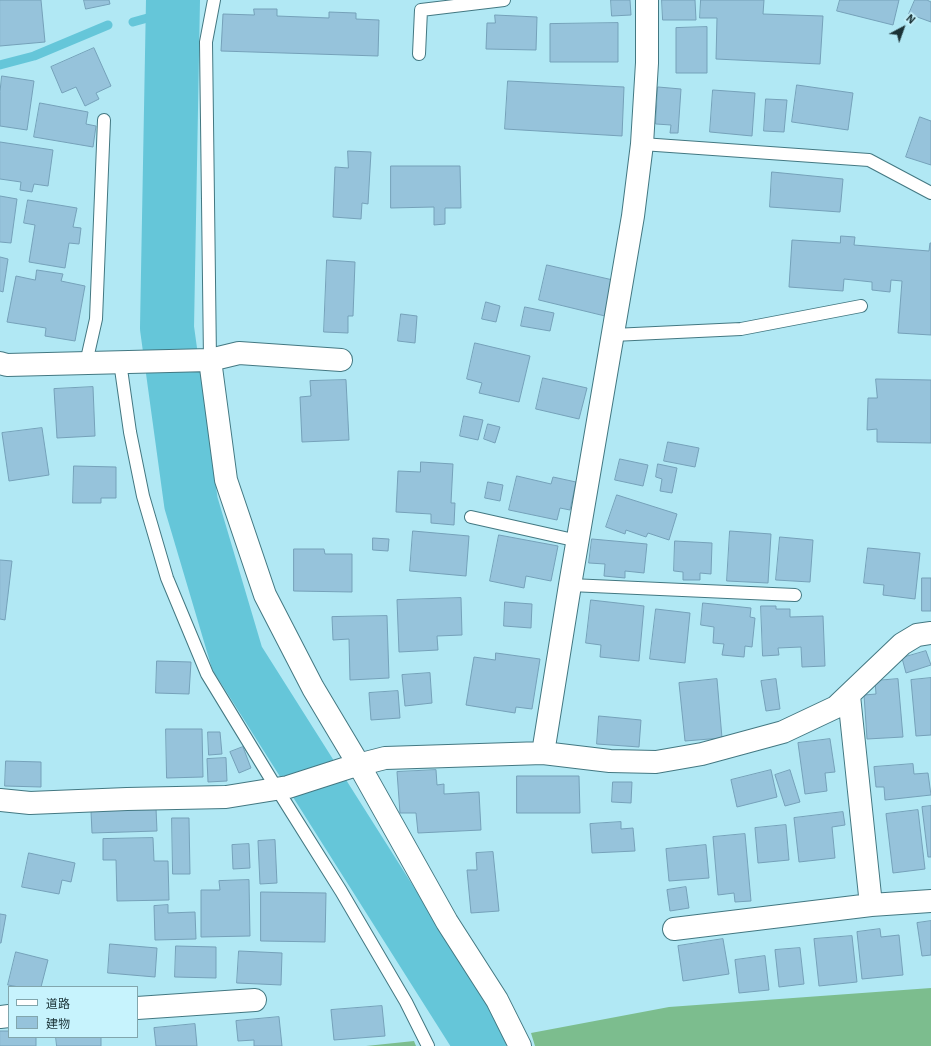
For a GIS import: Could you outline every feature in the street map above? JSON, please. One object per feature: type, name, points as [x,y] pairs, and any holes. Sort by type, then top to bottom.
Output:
[{"type":"street","points":[[543,753],[633,216],[642,144],[647,63],[647,0]]},
{"type":"street","points":[[0,363],[7,365],[204,361],[239,354],[341,360]]},
{"type":"street","points":[[204,361],[226,480],[265,595],[355,766],[447,922],[497,1000],[520,1046]]},
{"type":"street","points":[[0,800],[30,803],[226,797],[282,788],[385,758],[543,753],[610,761],[656,762],[672,760],[702,754],[783,732],[836,707],[902,644],[917,635],[931,633]]},
{"type":"street","points":[[849,696],[871,905]]},
{"type":"street","points":[[674,929],[871,905],[931,901]]},
{"type":"street","points":[[138,1008],[255,1000]]},
{"type":"lane","points":[[204,361],[206,42],[214,0]]},
{"type":"lane","points":[[419,54],[421,10],[504,0]]},
{"type":"lane","points":[[86,363],[96,319],[104,120]]},
{"type":"lane","points":[[642,144],[869,160],[931,193]]},
{"type":"lane","points":[[613,334],[741,329],[862,306]]},
{"type":"lane","points":[[126,362],[130,432],[143,496],[167,578],[207,674],[282,788],[406,1002],[428,1046]]},
{"type":"lane","points":[[471,517],[578,541]]},
{"type":"lane","points":[[570,585],[795,595]]},
{"type":"green space","points":[[931,988],[931,1046],[535,1046],[531,1033],[669,1007]]},
{"type":"green space","points":[[414,1041],[416,1046],[366,1046]]},
{"type":"building","points":[[0,0],[41,0],[45,42],[0,46]]},
{"type":"building","points":[[84,0],[109,0],[110,4],[86,9]]},
{"type":"building","points":[[611,0],[630,0],[631,15],[612,16]]},
{"type":"building","points":[[662,0],[695,0],[696,20],[663,20]]},
{"type":"building","points":[[701,0],[764,0],[763,14],[823,16],[820,64],[716,59],[717,18],[700,18]]},
{"type":"building","points":[[840,0],[899,0],[893,25],[837,11]]},
{"type":"building","points":[[915,0],[927,0],[931,2],[931,22],[909,14]]},
{"type":"building","points":[[254,9],[277,9],[277,16],[329,18],[329,12],[356,13],[356,19],[379,20],[378,56],[221,51],[223,14],[254,15]]},
{"type":"building","points":[[495,15],[537,17],[536,50],[486,49],[487,23],[495,23]]},
{"type":"building","points":[[618,23],[618,62],[550,62],[550,24]]},
{"type":"building","points":[[707,27],[707,73],[676,73],[676,28]]},
{"type":"building","points":[[94,48],[111,86],[96,93],[99,99],[85,106],[76,87],[62,93],[51,67]]},
{"type":"building","points":[[2,76],[34,81],[27,130],[0,126],[0,92]]},
{"type":"building","points":[[508,81],[624,87],[622,136],[505,129]]},
{"type":"building","points":[[797,85],[853,93],[848,130],[792,122]]},
{"type":"building","points":[[658,87],[681,89],[678,133],[670,133],[671,125],[656,124]]},
{"type":"building","points":[[713,90],[755,93],[752,136],[710,132]]},
{"type":"building","points":[[766,99],[787,100],[784,132],[764,131]]},
{"type":"building","points":[[40,103],[88,112],[86,124],[96,126],[93,147],[34,137]]},
{"type":"building","points":[[920,117],[931,121],[931,165],[906,157]]},
{"type":"building","points":[[0,142],[53,150],[48,186],[34,184],[32,192],[20,190],[21,182],[0,179]]},
{"type":"building","points":[[348,151],[371,152],[368,204],[362,203],[361,219],[333,217],[335,167],[348,168]]},
{"type":"building","points":[[391,166],[460,166],[461,208],[445,208],[445,224],[434,225],[434,207],[391,208]]},
{"type":"building","points":[[772,172],[843,179],[840,212],[770,207]]},
{"type":"building","points":[[0,196],[17,199],[11,243],[0,242]]},
{"type":"building","points":[[28,200],[77,208],[73,227],[81,228],[79,244],[69,243],[65,268],[29,262],[35,225],[24,223]]},
{"type":"building","points":[[841,236],[855,237],[854,245],[929,251],[931,243],[931,335],[898,333],[902,281],[891,280],[890,292],[872,290],[872,282],[844,279],[843,291],[789,287],[792,240],[840,243]]},
{"type":"building","points":[[0,257],[8,259],[3,292],[0,291]]},
{"type":"building","points":[[327,260],[355,262],[353,316],[348,316],[348,333],[324,332]]},
{"type":"building","points":[[547,265],[613,280],[605,316],[539,300]]},
{"type":"building","points":[[37,270],[63,274],[61,281],[85,286],[75,341],[45,336],[46,328],[7,322],[16,276],[35,280]]},
{"type":"building","points":[[486,302],[500,306],[496,322],[482,319]]},
{"type":"building","points":[[525,307],[554,313],[550,331],[521,326]]},
{"type":"building","points":[[401,314],[417,316],[415,343],[398,341]]},
{"type":"building","points":[[475,343],[530,356],[519,402],[479,393],[482,383],[467,379]]},
{"type":"building","points":[[543,378],[587,388],[579,419],[536,409]]},
{"type":"building","points":[[876,379],[931,380],[931,443],[877,442],[877,429],[867,430],[868,398],[877,398]]},
{"type":"building","points":[[346,380],[349,440],[302,442],[300,397],[311,396],[310,381]]},
{"type":"building","points":[[93,387],[95,436],[57,438],[54,389]]},
{"type":"building","points":[[464,416],[483,420],[478,440],[460,436]]},
{"type":"building","points":[[488,424],[500,427],[495,443],[484,439]]},
{"type":"building","points":[[42,428],[49,475],[9,481],[2,433]]},
{"type":"building","points":[[668,442],[699,448],[695,467],[664,461]]},
{"type":"building","points":[[620,459],[648,465],[643,486],[615,480]]},
{"type":"building","points":[[421,462],[453,464],[451,503],[455,503],[454,525],[431,523],[431,514],[396,512],[398,471],[420,472]]},
{"type":"building","points":[[658,464],[677,468],[672,493],[660,491],[662,479],[656,477]]},
{"type":"building","points":[[74,466],[116,467],[116,498],[101,498],[101,503],[73,503]]},
{"type":"building","points":[[517,476],[551,484],[553,477],[576,482],[570,510],[560,508],[557,520],[509,510]]},
{"type":"building","points":[[488,482],[503,485],[500,501],[485,498]]},
{"type":"building","points":[[617,495],[677,514],[669,540],[648,533],[646,537],[626,530],[625,534],[606,527]]},
{"type":"building","points":[[413,531],[469,536],[466,576],[410,571]]},
{"type":"building","points":[[730,531],[771,534],[768,583],[727,581]]},
{"type":"building","points":[[499,535],[558,546],[551,581],[526,576],[524,588],[490,581]]},
{"type":"building","points":[[780,537],[813,540],[810,582],[776,580]]},
{"type":"building","points":[[373,538],[389,539],[388,551],[373,550]]},
{"type":"building","points":[[592,539],[647,544],[644,573],[625,571],[625,578],[604,576],[605,564],[589,563]]},
{"type":"building","points":[[675,541],[712,543],[711,574],[700,573],[700,580],[683,580],[683,572],[674,571]]},
{"type":"building","points":[[868,548],[920,553],[915,599],[883,595],[884,585],[864,583]]},
{"type":"building","points":[[294,549],[324,549],[325,554],[352,554],[352,592],[294,591]]},
{"type":"building","points":[[0,560],[12,561],[5,620],[0,619]]},
{"type":"building","points":[[922,578],[931,578],[931,611],[922,611]]},
{"type":"building","points":[[461,598],[462,635],[437,636],[438,650],[399,652],[397,600]]},
{"type":"building","points":[[591,600],[644,606],[639,661],[600,657],[601,645],[586,643]]},
{"type":"building","points":[[505,602],[532,604],[531,628],[504,626]]},
{"type":"building","points":[[703,603],[751,608],[750,617],[755,618],[752,647],[745,646],[744,657],[722,655],[724,644],[713,643],[714,627],[701,625]]},
{"type":"building","points":[[761,606],[776,606],[776,609],[790,609],[790,617],[823,616],[825,666],[802,667],[801,647],[778,648],[779,655],[763,656]]},
{"type":"building","points":[[656,609],[690,613],[685,663],[650,659]]},
{"type":"building","points":[[387,616],[389,678],[350,680],[349,639],[333,640],[332,617]]},
{"type":"building","points":[[926,651],[931,665],[906,673],[902,658]]},
{"type":"building","points":[[496,653],[540,659],[532,709],[516,707],[515,713],[466,705],[474,657],[495,660]]},
{"type":"building","points":[[157,661],[191,662],[189,694],[156,693]]},
{"type":"building","points":[[430,673],[432,703],[405,706],[402,675]]},
{"type":"building","points":[[931,678],[931,735],[916,736],[911,680]]},
{"type":"building","points":[[717,679],[722,738],[685,741],[679,683]]},
{"type":"building","points":[[776,679],[780,709],[766,711],[761,681]]},
{"type":"building","points":[[898,679],[903,737],[867,739],[864,695],[876,694],[875,681]]},
{"type":"building","points":[[398,691],[400,718],[371,720],[369,693]]},
{"type":"building","points":[[599,716],[641,720],[639,747],[597,744]]},
{"type":"building","points":[[166,729],[202,729],[203,777],[167,778]]},
{"type":"building","points":[[208,732],[220,732],[222,754],[209,755]]},
{"type":"building","points":[[830,739],[835,772],[825,773],[827,791],[805,794],[798,743]]},
{"type":"building","points":[[243,747],[251,768],[239,773],[230,752]]},
{"type":"building","points":[[226,758],[227,781],[208,782],[207,759]]},
{"type":"building","points":[[6,761],[41,762],[41,787],[5,786]]},
{"type":"building","points":[[913,764],[914,774],[928,773],[931,795],[885,800],[884,787],[876,787],[874,767]]},
{"type":"building","points":[[436,770],[437,785],[444,784],[444,794],[479,792],[481,830],[418,833],[416,813],[400,813],[397,772]]},
{"type":"building","points":[[771,770],[777,797],[737,807],[731,780]]},
{"type":"building","points":[[790,770],[800,802],[785,806],[775,775]]},
{"type":"building","points":[[517,776],[579,776],[580,813],[517,813]]},
{"type":"building","points":[[613,782],[632,782],[631,803],[612,802]]},
{"type":"building","points":[[931,806],[931,857],[928,857],[922,807]]},
{"type":"building","points":[[156,808],[157,831],[92,833],[91,811]]},
{"type":"building","points":[[918,810],[925,869],[893,873],[886,814]]},
{"type":"building","points":[[843,812],[845,825],[832,827],[835,858],[799,862],[794,818]]},
{"type":"building","points":[[172,818],[189,818],[190,874],[173,874]]},
{"type":"building","points":[[621,822],[621,829],[633,828],[635,851],[592,853],[590,824]]},
{"type":"building","points":[[786,825],[789,860],[758,863],[755,828]]},
{"type":"building","points":[[745,834],[751,901],[735,902],[734,893],[718,895],[713,837]]},
{"type":"building","points":[[153,838],[154,861],[168,861],[169,900],[117,901],[116,860],[103,860],[103,839]]},
{"type":"building","points":[[275,840],[277,883],[260,884],[258,841]]},
{"type":"building","points":[[249,844],[250,868],[233,869],[232,845]]},
{"type":"building","points":[[706,845],[709,878],[669,881],[666,849]]},
{"type":"building","points":[[493,852],[499,911],[471,913],[467,870],[477,870],[476,853]]},
{"type":"building","points":[[29,853],[75,863],[71,882],[62,880],[59,894],[22,887]]},
{"type":"building","points":[[249,880],[250,936],[201,937],[201,890],[220,890],[219,881]]},
{"type":"building","points":[[686,887],[689,908],[670,911],[667,890]]},
{"type":"building","points":[[261,892],[326,893],[325,942],[261,941]]},
{"type":"building","points":[[168,905],[168,913],[195,912],[196,939],[155,940],[154,906]]},
{"type":"building","points":[[0,914],[6,915],[1,943],[0,943]]},
{"type":"building","points":[[931,921],[931,955],[922,956],[917,923]]},
{"type":"building","points":[[880,929],[881,937],[899,935],[903,975],[862,979],[857,932]]},
{"type":"building","points":[[852,936],[857,982],[819,986],[814,939]]},
{"type":"building","points":[[723,939],[729,974],[683,981],[678,946]]},
{"type":"building","points":[[110,944],[157,948],[155,977],[108,973]]},
{"type":"building","points":[[176,946],[216,947],[216,978],[175,977]]},
{"type":"building","points":[[800,948],[804,984],[779,987],[775,950]]},
{"type":"building","points":[[239,951],[282,953],[281,985],[237,983]]},
{"type":"building","points":[[16,952],[48,960],[41,986],[8,985]]},
{"type":"building","points":[[765,956],[769,990],[739,993],[735,960]]},
{"type":"building","points":[[382,1006],[385,1036],[334,1040],[331,1010]]},
{"type":"building","points":[[279,1017],[282,1046],[254,1046],[254,1040],[238,1041],[236,1021]]},
{"type":"building","points":[[195,1024],[197,1046],[156,1046],[154,1028]]},
{"type":"building","points":[[0,1031],[8,1031],[8,1038],[36,1038],[36,1046],[0,1046]]},
{"type":"building","points":[[56,1038],[101,1038],[101,1046],[57,1046]]},
{"type":"waterway","points":[[173,0],[167,328],[191,503],[237,658],[476,1036],[479,1046]]},
{"type":"waterway","points":[[133,22],[173,11]]},
{"type":"waterway","points":[[0,65],[34,56],[108,25]]}]
